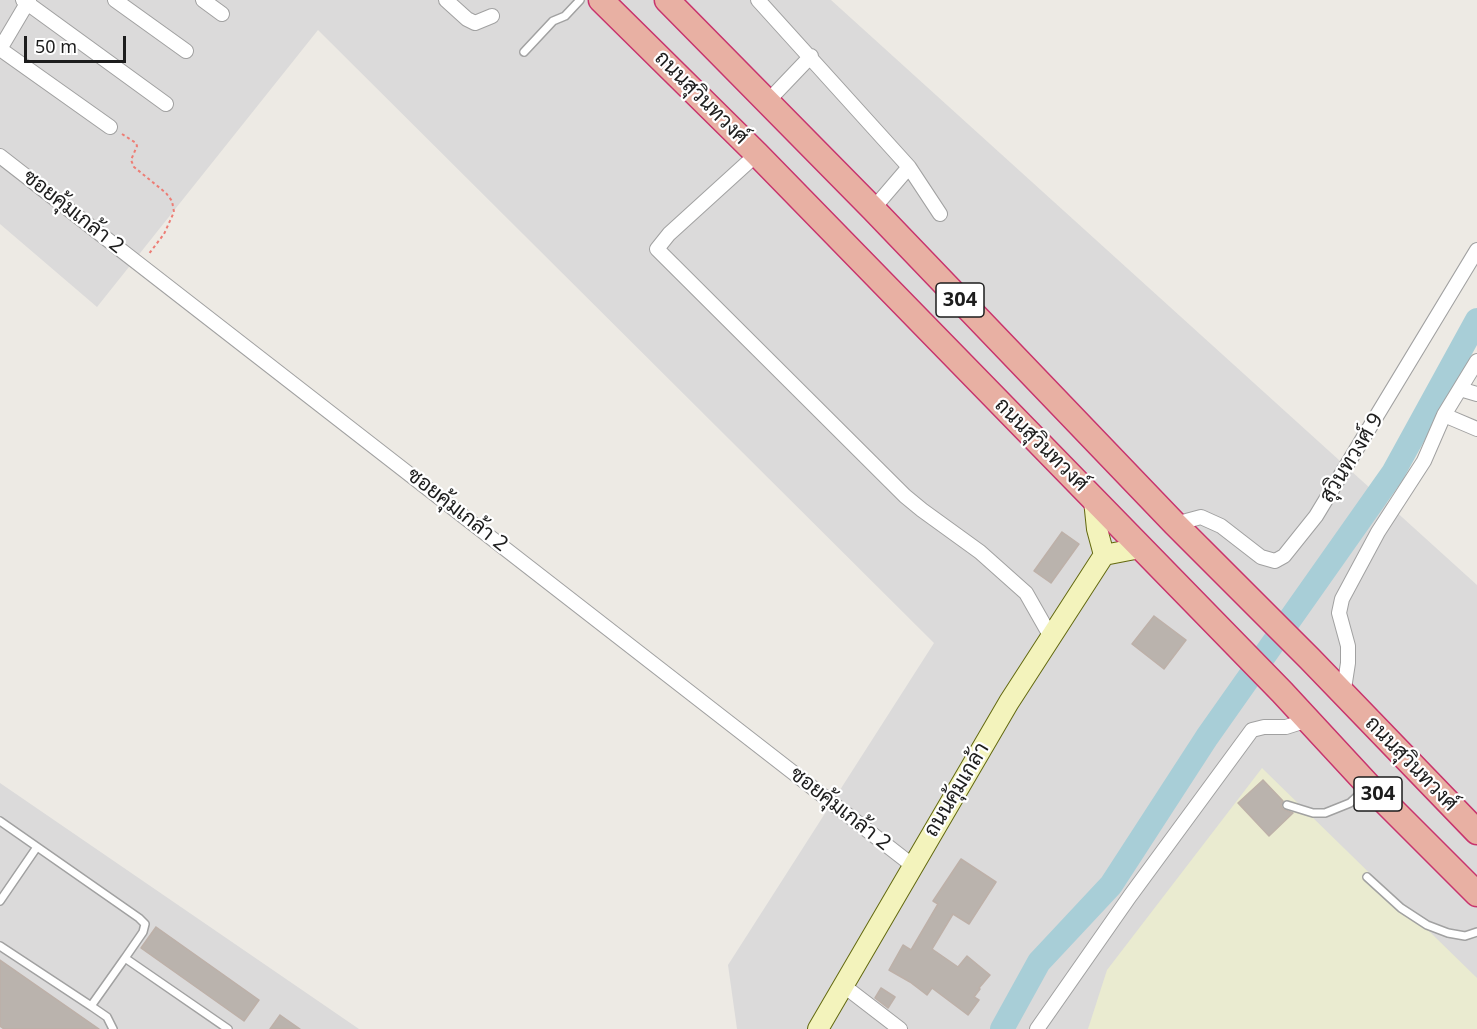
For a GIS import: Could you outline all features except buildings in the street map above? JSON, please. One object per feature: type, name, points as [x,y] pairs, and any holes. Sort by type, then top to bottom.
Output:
[{"type":"highway","name":"ถนนสุวินทวงศ์","points":[[601,0],[757,154],[1282,692],[1369,786],[1477,894]]},
{"type":"highway","name":"ถนนสุวินทวงศ์","points":[[668,0],[873,209],[1175,524],[1310,659],[1477,832]]},
{"type":"main road","points":[[1094,500],[1097,529],[1104,555],[1140,548]]},
{"type":"main road","name":"ถนนคุ้มเกล้า","points":[[818,1029],[1009,702],[1104,555]]},
{"type":"street","points":[[115,0],[186,51]]},
{"type":"street","points":[[203,0],[222,14]]},
{"type":"street","points":[[446,0],[467,19],[475,23],[492,16]]},
{"type":"street","points":[[759,0],[909,167],[940,214]]},
{"type":"street","points":[[110,127],[0,49],[26,1],[166,104]]},
{"type":"street","points":[[768,101],[811,56]]},
{"type":"street","points":[[757,154],[669,234],[657,249],[904,496],[988,559],[1026,593],[1051,637]]},
{"type":"street","name":"ซอยคุ้มเกล้า 2","points":[[0,156],[912,865]]},
{"type":"street","points":[[873,209],[909,167]]},
{"type":"street","name":"สุวินทวงศ์ 9","points":[[1175,524],[1201,517],[1221,526],[1261,557],[1275,561],[1284,556],[1316,516],[1477,250]]},
{"type":"street","points":[[1343,695],[1348,646],[1340,613],[1342,599],[1378,532],[1424,461],[1444,415],[1477,361]]},
{"type":"street","points":[[1460,389],[1477,394]]},
{"type":"street","points":[[1444,415],[1477,429]]},
{"type":"street","points":[[1037,1029],[1130,896],[1252,730],[1264,727],[1286,727],[1308,720]]},
{"type":"street","points":[[844,986],[900,1029]]},
{"type":"lane","points":[[524,52],[553,21],[565,16],[580,0]]},
{"type":"lane","points":[[1287,805],[1313,813],[1325,813],[1350,804],[1369,786]]},
{"type":"lane","points":[[0,821],[145,924],[143,932],[91,1006]]},
{"type":"lane","points":[[0,901],[37,847]]},
{"type":"lane","points":[[1367,877],[1401,908],[1427,925],[1448,933],[1465,936],[1477,932]]},
{"type":"lane","points":[[0,946],[107,1017],[113,1029]]},
{"type":"lane","points":[[125,958],[228,1029]]},
{"type":"path","points":[[110,127],[136,142],[137,146],[131,160],[135,167],[166,193],[172,201],[174,212],[164,234],[140,264]]},
{"type":"shaded area","points":[[0,0],[831,0],[1477,585],[1477,1007],[1163,1029],[737,1029],[728,965],[934,643],[318,30],[97,307],[0,224]]},
{"type":"shaded area","points":[[0,783],[359,1029],[0,1029]]},
{"type":"green space","points":[[1262,768],[1477,978],[1477,1029],[1088,1029],[1107,970]]},
{"type":"waterway","points":[[1002,1029],[1039,962],[1111,885],[1207,737],[1393,473],[1477,320]]}]
